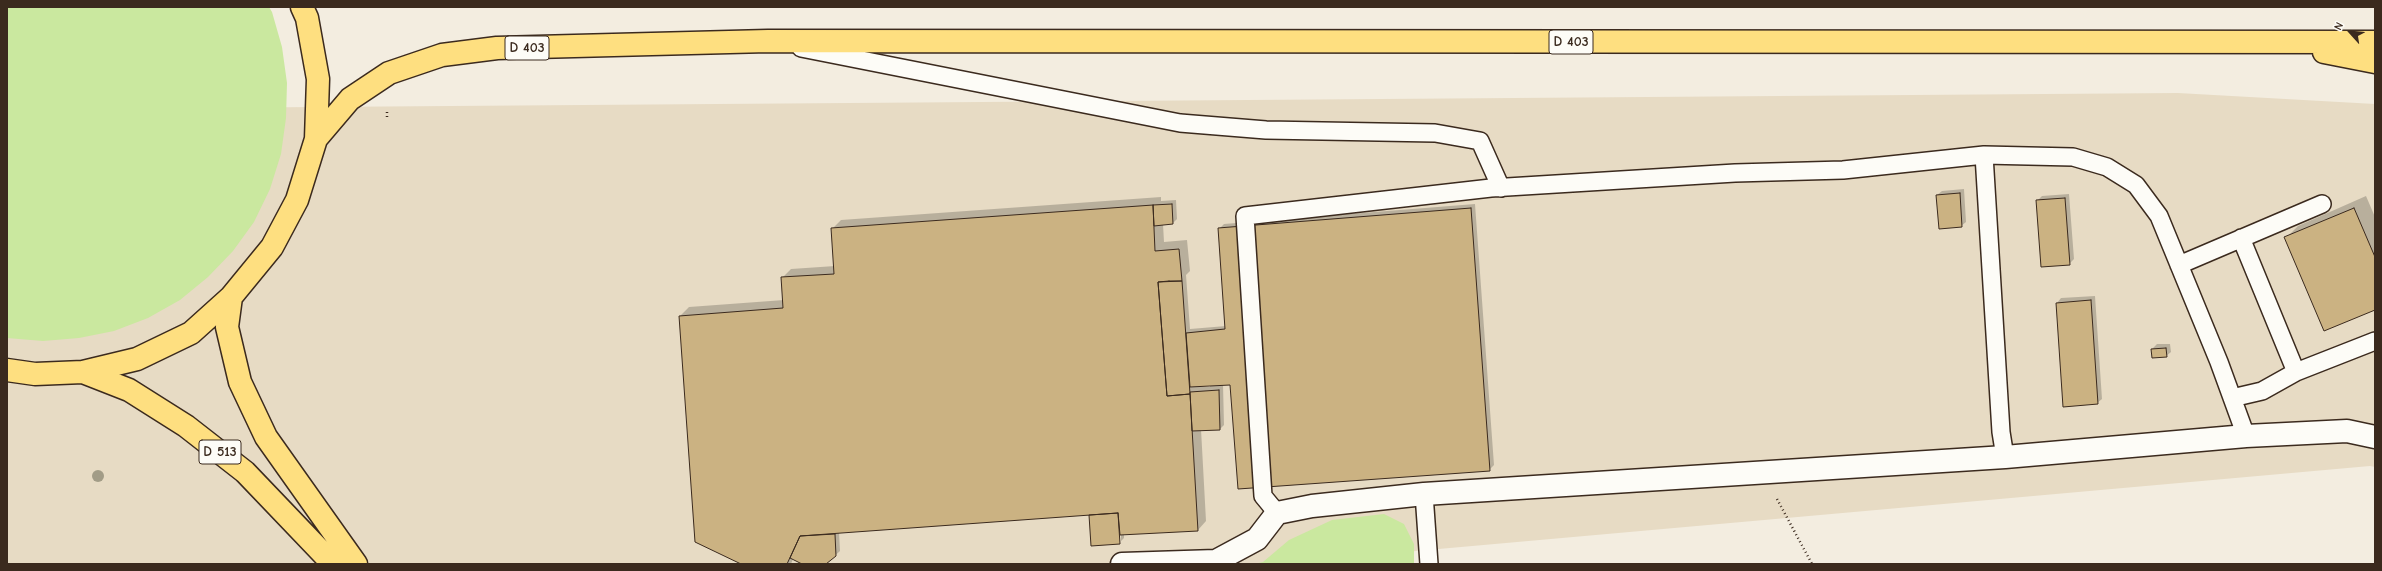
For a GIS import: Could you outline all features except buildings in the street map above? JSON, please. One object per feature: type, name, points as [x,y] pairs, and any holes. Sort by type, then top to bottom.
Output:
[{"type":"main road","points":[[7,370],[35,374],[83,372],[137,359],[191,333],[231,297],[272,247],[297,200],[316,139],[318,79],[307,18],[302,7]]},
{"type":"main road","name":"D 403","points":[[316,139],[350,99],[389,73],[442,55],[497,48],[768,41],[2375,42]]},
{"type":"main road","points":[[2272,42],[2375,62]]},
{"type":"main road","points":[[231,297],[227,327],[240,382],[266,437],[356,564]]},
{"type":"main road","name":"D 513","points":[[83,372],[129,390],[186,426],[245,472],[333,564]]},
{"type":"main road","points":[[337,536],[364,564]]},
{"type":"street","points":[[1122,564],[1216,561],[1257,539],[1277,513],[1312,506],[1424,494],[2005,457],[2246,436],[2347,430],[2375,437]]},
{"type":"lane","points":[[768,41],[1180,123],[1266,130],[1435,134],[1480,140],[1501,188]]},
{"type":"lane","points":[[1984,155],[2000,424],[2005,457]]},
{"type":"lane","points":[[1277,513],[1263,496],[1245,216],[1501,188],[1735,173],[1843,170],[1984,155],[2073,157],[2107,167],[2136,185],[2159,216],[2246,436]]},
{"type":"lane","points":[[2179,265],[2322,204]]},
{"type":"lane","points":[[2241,238],[2296,372]]},
{"type":"lane","points":[[2232,398],[2262,391],[2296,372],[2375,342]]},
{"type":"lane","points":[[1424,494],[1428,564]]},
{"type":"path","points":[[1774,471],[1778,502],[1812,564]]},
{"type":"shaded area","points":[[7,58],[52,109],[2178,93],[2375,104],[2375,467],[2370,466],[1405,552],[1406,564],[7,564]]},
{"type":"green space","points":[[7,7],[269,7],[272,12],[282,47],[287,83],[286,118],[281,154],[270,189],[254,222],[233,251],[208,277],[180,300],[148,318],[114,331],[79,338],[43,341],[7,338]]},
{"type":"green space","points":[[1384,514],[1404,524],[1414,544],[1414,564],[1254,564],[1263,562],[1289,540],[1332,520]]}]
